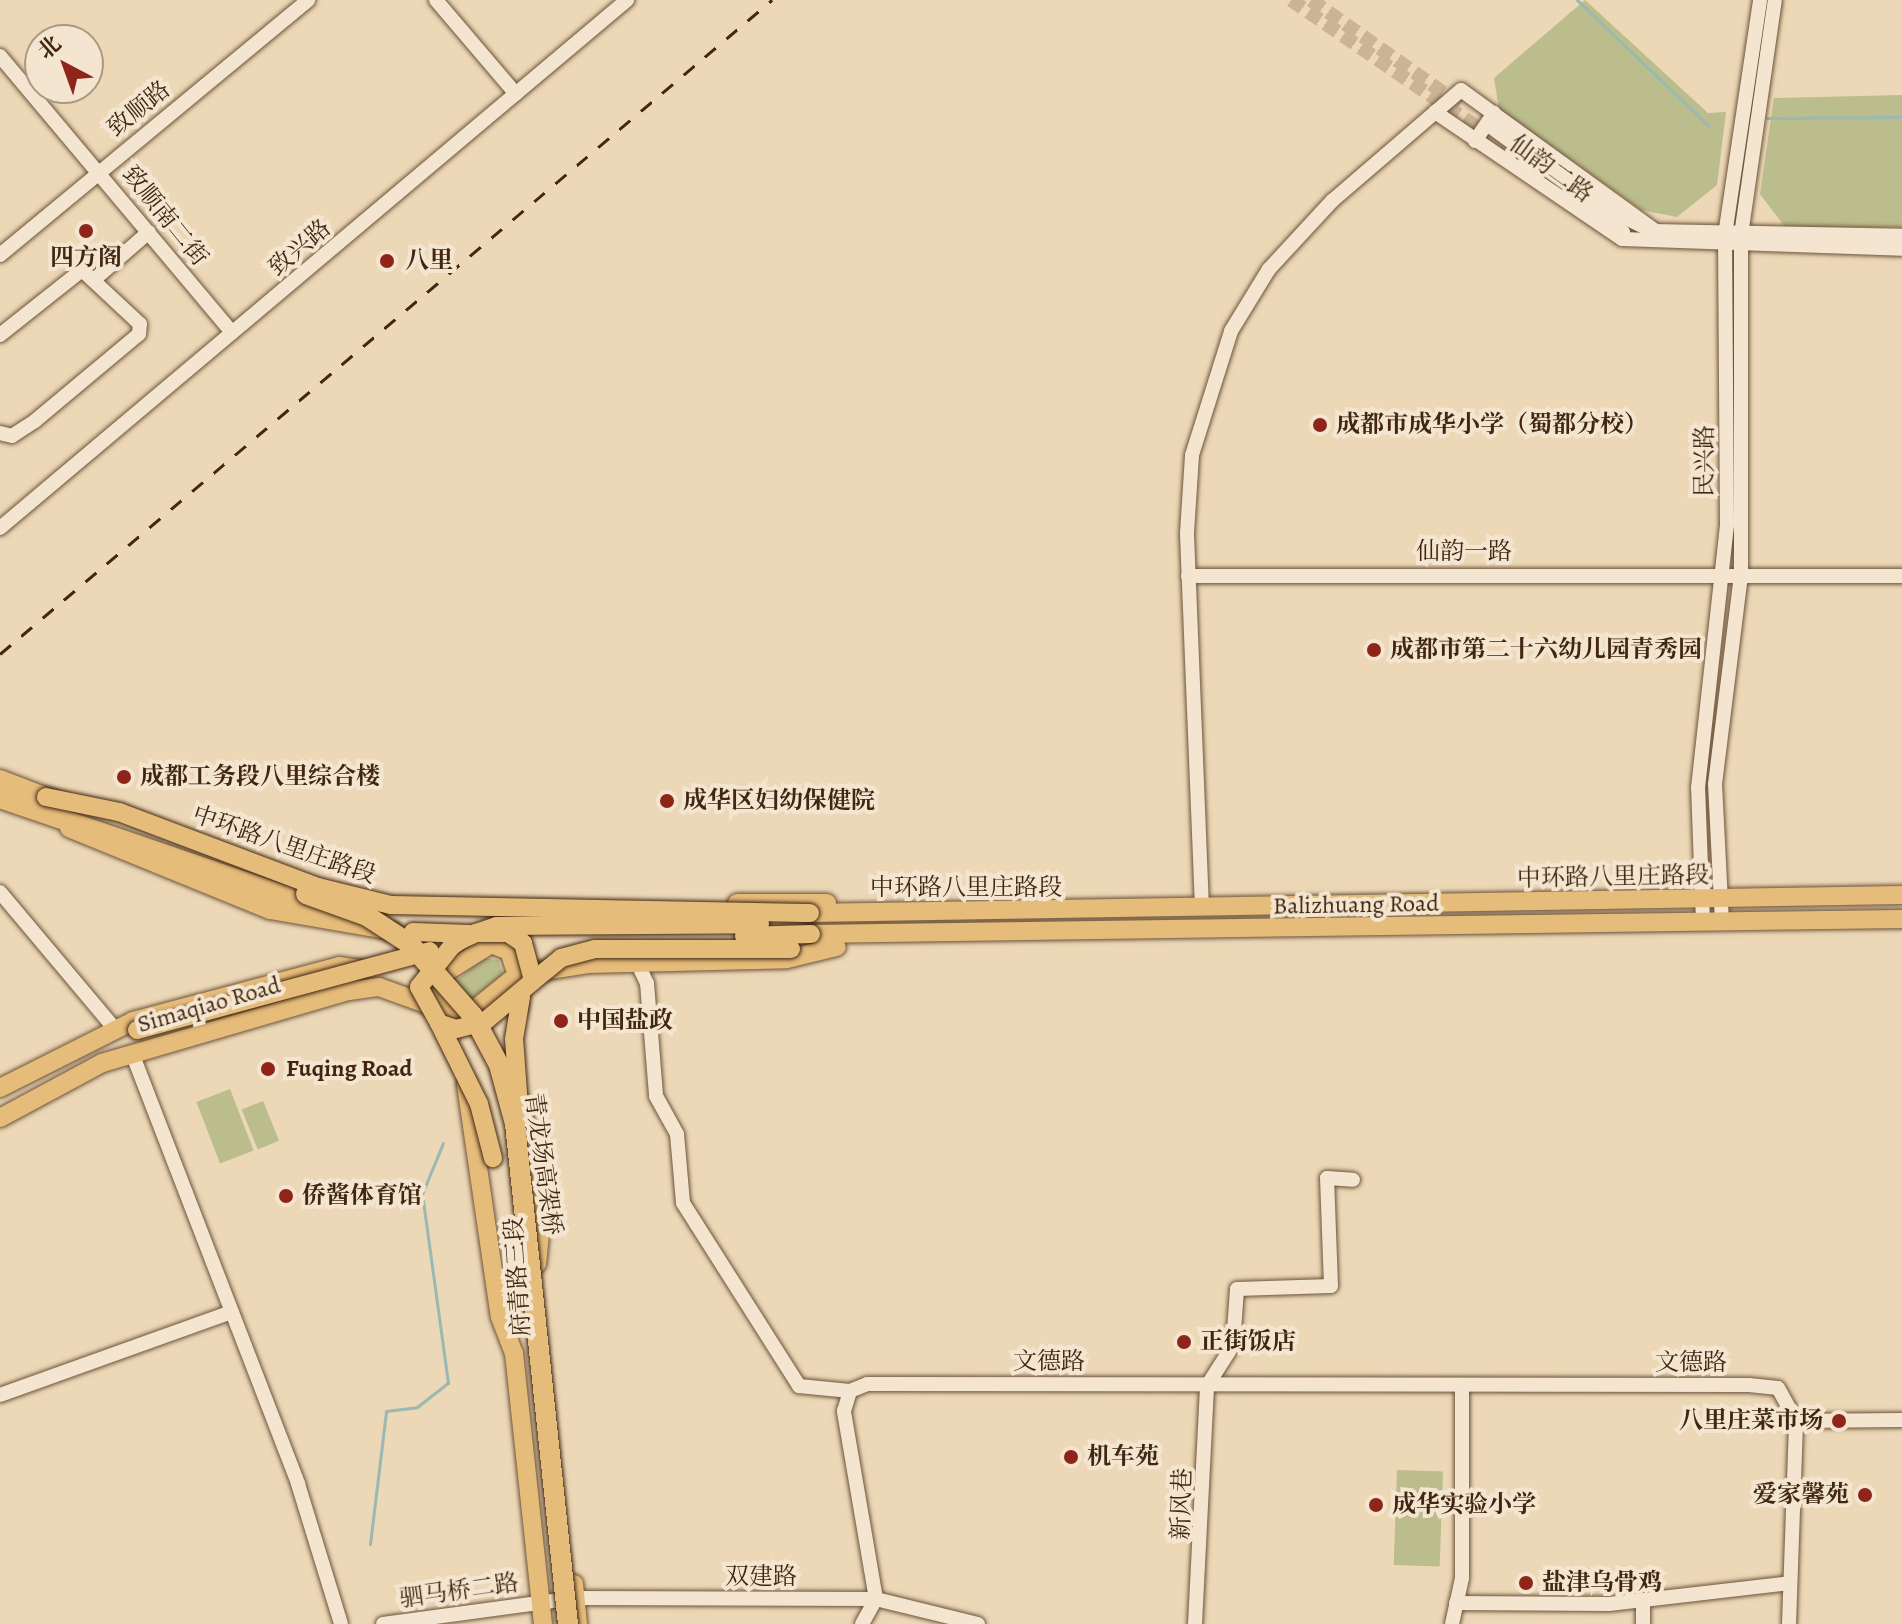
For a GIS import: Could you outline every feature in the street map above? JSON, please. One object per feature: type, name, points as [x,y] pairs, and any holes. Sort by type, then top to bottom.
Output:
[{"type":"highway","name":"青龙场高架桥","points":[[0,780],[44,806],[370,930],[416,963],[475,1036],[507,1125],[558,1624]]},
{"type":"highway","name":"青龙场高架桥","points":[[0,798],[44,806],[367,916],[436,968],[473,1016],[499,1065],[515,1124],[568,1624]]},
{"type":"main road","name":"中环路八里庄路段","points":[[44,806],[119,854],[270,910],[351,929],[560,938],[810,923],[909,910],[1035,913],[1902,895]]},
{"type":"main road","name":"中环路八里庄路段","points":[[44,806],[119,812],[307,883],[391,905],[810,923]]},
{"type":"main road","points":[[136,1042],[479,939],[560,905],[874,902],[909,910]]},
{"type":"main road","points":[[543,1624],[493,1158],[479,1104],[437,1010],[443,974],[479,939],[502,926],[810,923],[1035,913]]},
{"type":"main road","name":"Balizhuang Road","points":[[810,923],[1026,935],[1902,919]]},
{"type":"main road","name":"府青路三段","points":[[479,939],[508,933],[523,943],[525,978],[521,1101],[541,1224],[536,1253],[578,1624]]},
{"type":"main road","points":[[437,1010],[475,1009],[561,958],[595,949],[791,949],[1026,935]]},
{"type":"main road","points":[[452,946],[427,969],[482,1161],[500,1317],[514,1353]]},
{"type":"main road","points":[[525,978],[637,962],[787,959],[837,947]]},
{"type":"main road","name":"Simaqiao Road","points":[[0,1088],[116,1030],[339,966],[437,1010]]},
{"type":"main road","points":[[525,978],[515,1060],[536,1253]]},
{"type":"main road","points":[[93,1042],[136,1042],[358,981],[384,982],[437,1010],[456,1029],[484,1022],[521,997]]},
{"type":"main road","name":"Simaqiao Road","points":[[0,1118],[136,1042]]},
{"type":"street","name":"致顺路","points":[[0,255],[308,0]]},
{"type":"street","points":[[436,0],[516,94]]},
{"type":"street","name":"致兴路","points":[[0,528],[627,0]]},
{"type":"street","name":"民兴路","points":[[1703,922],[1698,788],[1724,574],[1725,241],[1760,0]]},
{"type":"street","name":"民兴路","points":[[1722,922],[1715,784],[1741,575],[1741,241],[1775,0]]},
{"type":"street","name":"致顺南二街","points":[[0,56],[100,170],[232,332]]},
{"type":"street","name":"仙韵二路","points":[[1435,112],[1461,90],[1486,129],[1602,231],[1725,241],[1902,236]]},
{"type":"street","points":[[1202,908],[1188,576],[1192,455],[1231,331],[1269,269],[1332,201],[1435,112]]},
{"type":"street","name":"仙韵二路","points":[[1435,112],[1486,129],[1597,204],[1653,237]]},
{"type":"street","points":[[96,278],[149,232]]},
{"type":"street","name":"仙韵二路","points":[[1741,241],[1902,249]]},
{"type":"street","points":[[0,335],[69,275],[82,270],[96,278],[135,314],[139,334],[35,421],[12,436],[0,433]]},
{"type":"street","name":"仙韵一路","points":[[1188,576],[1902,576]]},
{"type":"street","points":[[0,892],[116,1030]]},
{"type":"street","name":"文德路","points":[[637,962],[647,983],[656,1096],[677,1134],[683,1203],[799,1386],[850,1391],[867,1384],[1749,1385],[1778,1388],[1796,1421]]},
{"type":"street","points":[[136,1042],[232,1312],[298,1484],[341,1624]]},
{"type":"street","points":[[1207,1386],[1233,1345],[1237,1289],[1331,1286],[1327,1178],[1353,1180]]},
{"type":"street","points":[[0,1395],[232,1312]]},
{"type":"street","points":[[1452,1624],[1456,1603],[1462,1385]]},
{"type":"street","name":"新风巷","points":[[1195,1624],[1207,1386]]},
{"type":"street","points":[[850,1391],[846,1437],[876,1599],[862,1624]]},
{"type":"street","points":[[1789,1624],[1796,1421],[1902,1420]]},
{"type":"street","points":[[1456,1603],[1643,1602],[1790,1583]]},
{"type":"street","name":"双建路","points":[[541,1602],[575,1598],[876,1599],[978,1624]]},
{"type":"street","name":"驷马桥二路","points":[[383,1624],[541,1602]]},
{"type":"street","points":[[1643,1602],[1643,1624]]},
{"type":"green space","points":[[1585,0],[1708,113],[1726,112],[1717,185],[1677,217],[1641,210],[1499,109],[1494,78]]},
{"type":"green space","points":[[1902,95],[1902,227],[1785,227],[1760,194],[1774,98]]},
{"type":"green space","points":[[483,958],[498,960],[503,975],[471,999],[456,981]]},
{"type":"green space","points":[[230,1089],[254,1151],[220,1164],[196,1102]]},
{"type":"green space","points":[[263,1101],[279,1141],[258,1149],[242,1110]]},
{"type":"green space","points":[[1397,1470],[1443,1472],[1440,1567],[1394,1565]]},
{"type":"waterway","points":[[1577,0],[1709,126]]},
{"type":"waterway","points":[[1767,118],[1902,117]]},
{"type":"waterway","points":[[370,1544],[386,1411],[417,1407],[448,1383],[422,1194],[443,1143]]},
{"type":"tunnel","points":[[1291,0],[1487,134]]},
{"type":"tunnel","points":[[1311,0],[1461,105]]},
{"type":"railway","points":[[0,654],[772,0]]},
{"type":"place","name":"四方阁","points":[[86,231]]},
{"type":"place","name":"八里","points":[[387,261]]},
{"type":"place","name":"成都市成华小学（蜀都分校）","points":[[1320,425]]},
{"type":"place","name":"成都市第二十六幼儿园青秀园","points":[[1374,650]]},
{"type":"place","name":"成都工务段八里综合楼","points":[[124,777]]},
{"type":"place","name":"成华区妇幼保健院","points":[[667,801]]},
{"type":"place","name":"中国盐政","points":[[561,1021]]},
{"type":"place","name":"Fuqing Road","points":[[268,1069]]},
{"type":"place","name":"侨酱体育馆","points":[[286,1196]]},
{"type":"place","name":"正街饭店","points":[[1184,1342]]},
{"type":"place","name":"八里庄菜市场","points":[[1839,1421]]},
{"type":"place","name":"机车苑","points":[[1071,1457]]},
{"type":"place","name":"爱家馨苑","points":[[1865,1495]]},
{"type":"place","name":"成华实验小学","points":[[1376,1505]]},
{"type":"place","name":"盐津乌骨鸡","points":[[1526,1583]]}]
